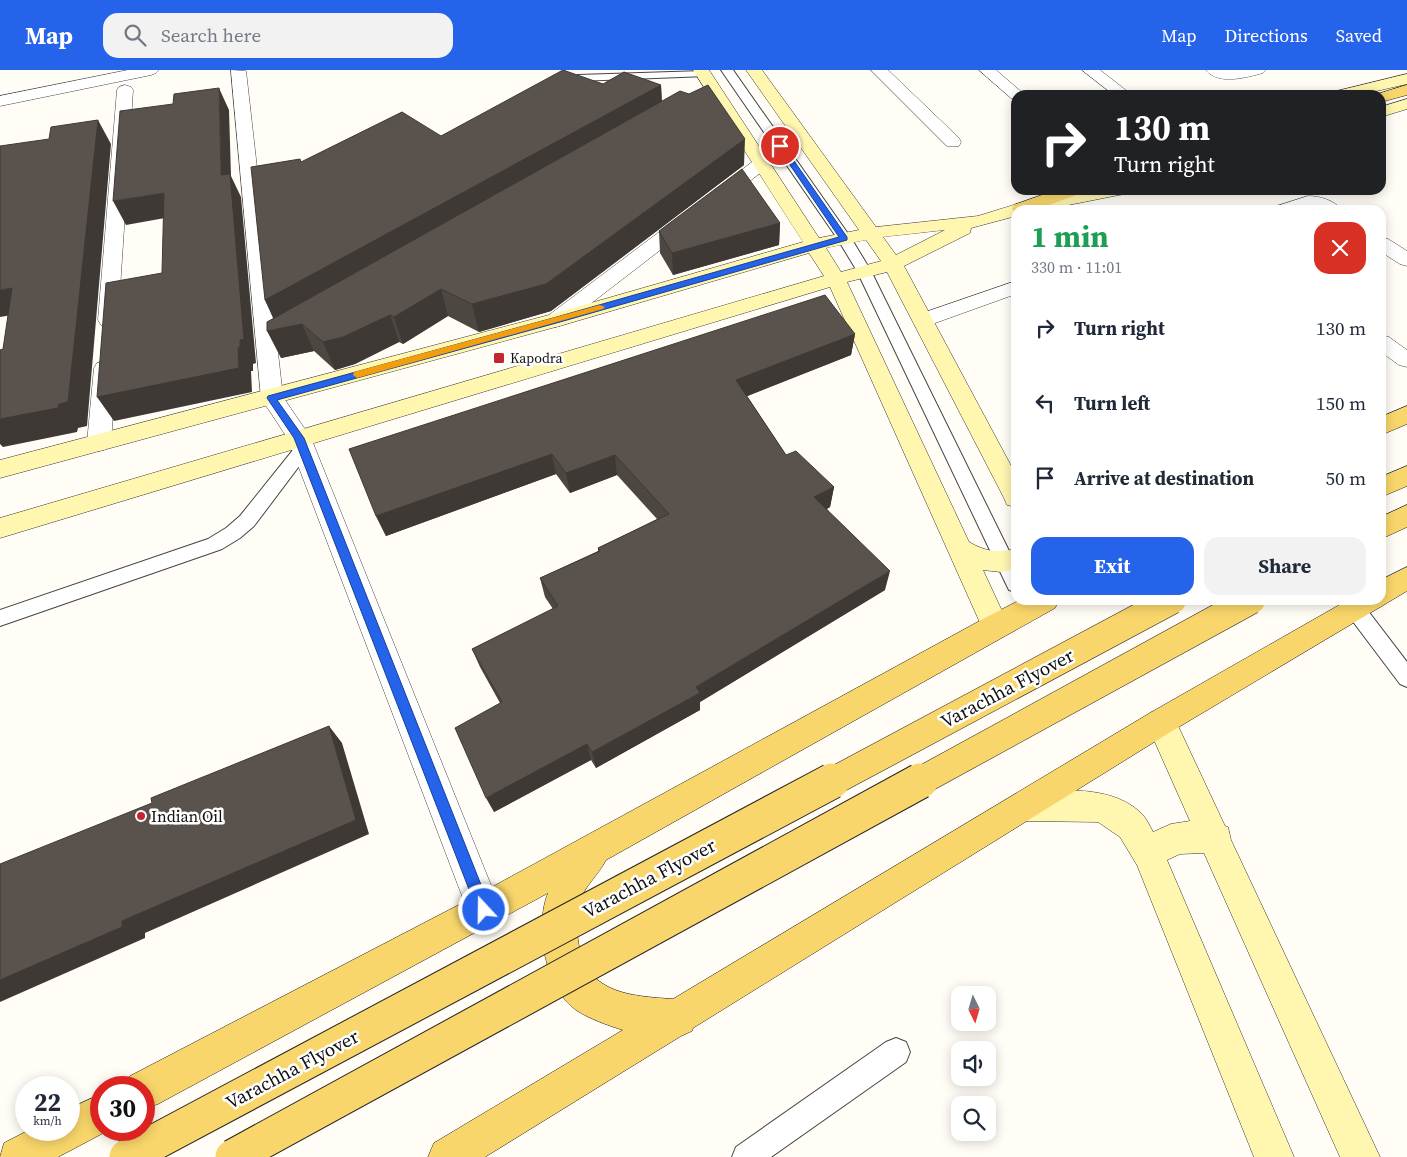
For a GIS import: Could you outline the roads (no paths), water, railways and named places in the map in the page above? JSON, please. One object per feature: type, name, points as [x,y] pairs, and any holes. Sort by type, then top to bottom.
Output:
[{"type":"main road","points":[[754,70],[893,264],[1011,488]]},
{"type":"main road","points":[[1362,90],[1407,80]]},
{"type":"main road","points":[[703,83],[762,163],[836,278],[995,626]]},
{"type":"main road","points":[[1386,100],[1407,90]]},
{"type":"main road","points":[[1386,102],[1407,104]]},
{"type":"main road","points":[[1027,205],[1044,195]]},
{"type":"main road","points":[[1032,205],[1059,195]]},
{"type":"main road","points":[[1043,205],[1094,195]]},
{"type":"main road","points":[[0,469],[272,398],[556,320],[815,245],[870,233],[980,221],[1011,212]]},
{"type":"main road","points":[[0,528],[301,443],[836,278],[893,264],[980,221]]},
{"type":"main road","points":[[1386,425],[1407,414]]},
{"type":"main road","points":[[1386,486],[1407,475]]},
{"type":"main road","points":[[1386,526],[1407,515]]},
{"type":"main road","points":[[960,549],[974,558],[1011,568]]},
{"type":"main road","points":[[1386,591],[1407,578]]},
{"type":"main road","points":[[155,1084],[484,910],[995,626],[1029,605]]},
{"type":"main road","name":"Varachha Flyover","points":[[127,1157],[1163,605]]},
{"type":"main road","points":[[233,1157],[1242,605]]},
{"type":"main road","points":[[448,1157],[679,1018],[1161,722],[1363,605]]},
{"type":"main road","points":[[1161,722],[1216,838],[1360,1157]]},
{"type":"main road","points":[[1025,806],[1099,807],[1113,813],[1131,826],[1149,855],[1274,1157]]},
{"type":"main road","points":[[1149,855],[1157,846],[1172,839],[1188,836],[1216,838]]},
{"type":"main road","points":[[595,847],[569,887],[562,902],[558,922],[563,957],[577,986],[592,999],[612,1009],[635,1016],[679,1018]]},
{"type":"main road","points":[[18,1157],[48,1141]]},
{"type":"street","points":[[0,101],[152,70]]},
{"type":"street","points":[[879,70],[953,142]]},
{"type":"street","points":[[987,70],[1011,91]]},
{"type":"street","points":[[1090,70],[1117,90]]},
{"type":"street","points":[[1214,70],[1226,75],[1258,70]]},
{"type":"street","points":[[238,71],[272,398],[301,443],[484,910]]},
{"type":"street","points":[[99,443],[125,90]]},
{"type":"street","points":[[556,320],[762,163]]},
{"type":"street","points":[[1300,205],[1312,201],[1324,205]]},
{"type":"street","points":[[1386,246],[1407,260]]},
{"type":"street","points":[[924,320],[1011,289]]},
{"type":"street","points":[[266,345],[283,335]]},
{"type":"street","points":[[1386,345],[1407,360]]},
{"type":"lane","points":[[727,70],[844,238],[864,271],[1011,565]]},
{"type":"lane","points":[[578,78],[703,83]]},
{"type":"lane","points":[[0,618],[215,544],[233,533],[247,521],[301,443]]},
{"type":"lane","points":[[1363,605],[1407,678]]},
{"type":"lane","points":[[746,1157],[896,1052]]},
{"type":"place","name":"Kapodra","points":[[499,358]]},
{"type":"place","name":"Indian Oil","points":[[141,816]]}]
